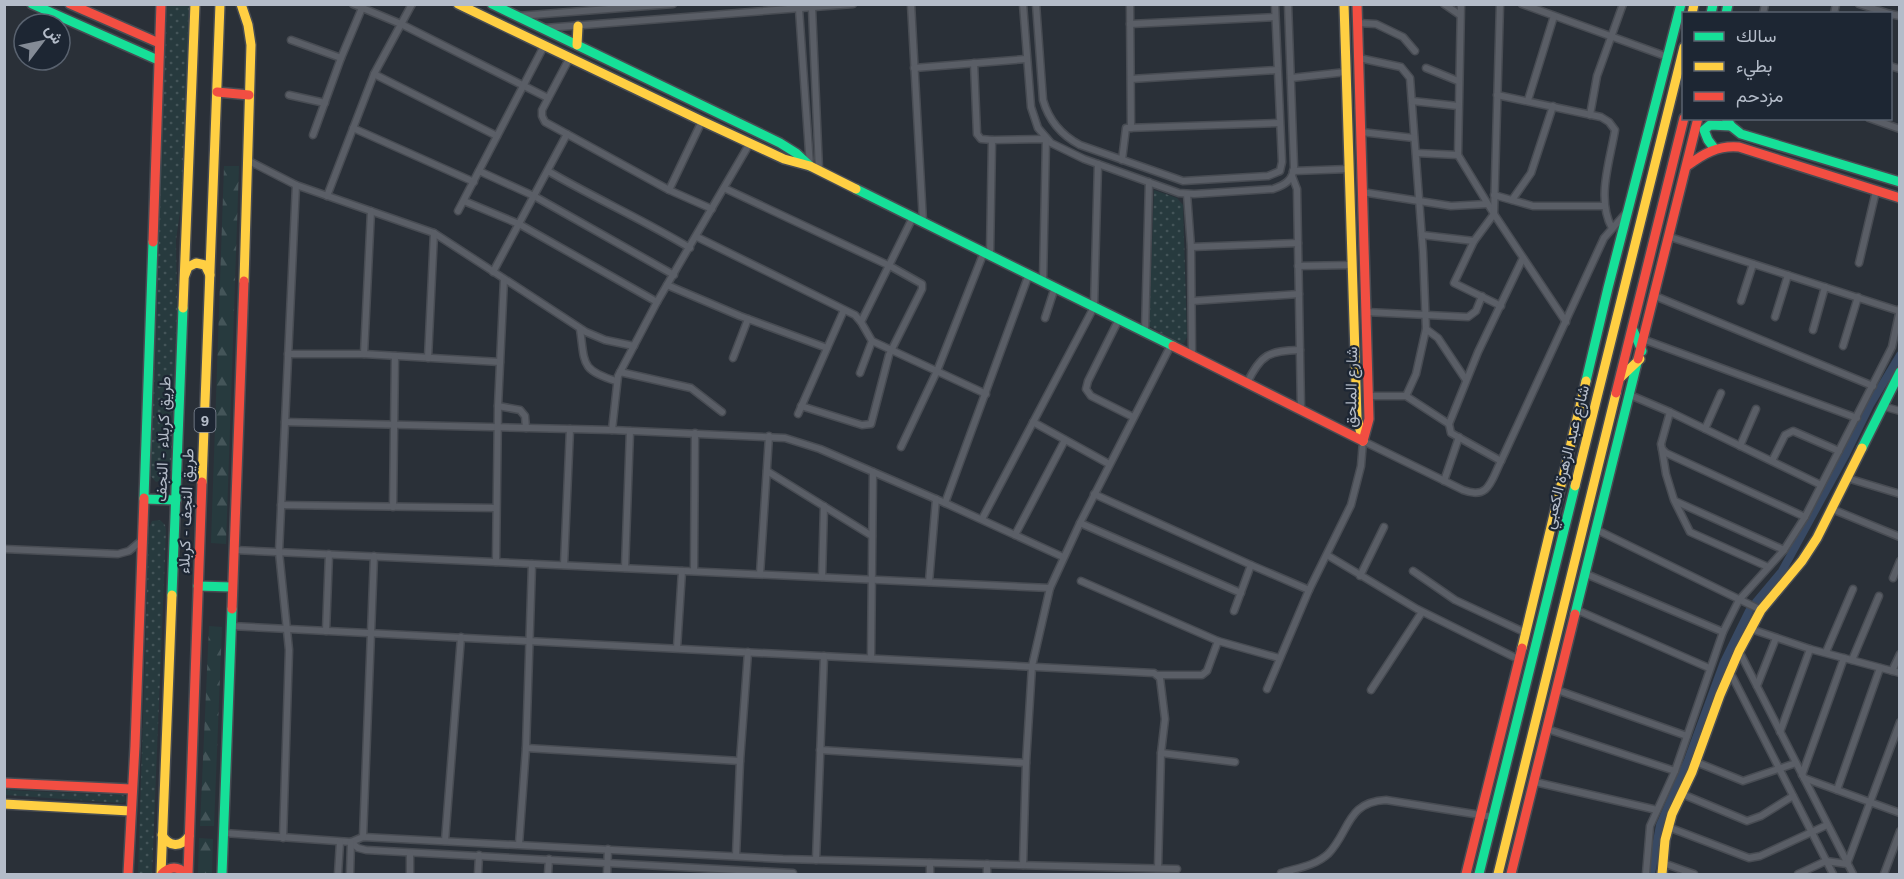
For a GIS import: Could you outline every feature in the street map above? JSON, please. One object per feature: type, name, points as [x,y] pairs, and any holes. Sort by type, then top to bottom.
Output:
[{"type":"main road","points":[[32,4],[158,60]]},
{"type":"main road","points":[[70,4],[159,43]]},
{"type":"main road","points":[[128,874],[135,746],[161,4]]},
{"type":"main road","name":"طريق كربلاء - النجف","points":[[161,874],[195,4]]},
{"type":"main road","name":"طريق النجف - كربلاء","points":[[187,874],[220,4]]},
{"type":"main road","points":[[222,874],[249,161],[250,35],[241,4]]},
{"type":"main road","points":[[458,4],[569,59],[784,159],[815,168],[1363,441]]},
{"type":"main road","points":[[492,4],[780,143],[815,168]]},
{"type":"main road","points":[[1466,874],[1628,210],[1681,4]]},
{"type":"main road","points":[[1344,9],[1350,17],[1358,14]]},
{"type":"main road","name":"شارع الملحق","points":[[1344,9],[1357,418],[1363,441]]},
{"type":"main road","points":[[85,27],[90,23],[91,14]]},
{"type":"main road","name":"شارع الملحق","points":[[1358,14],[1368,396],[1368,425],[1363,441]]},
{"type":"main road","points":[[99,34],[99,27],[106,20]]},
{"type":"main road","points":[[577,45],[578,26]]},
{"type":"main road","points":[[1345,34],[1351,31],[1358,33]]},
{"type":"main road","name":"شارع عبد الزهرة الكعبي","points":[[1479,874],[1682,51]]},
{"type":"main road","points":[[217,92],[249,95]]},
{"type":"main road","name":"شارع عبد الزهرة الكعبي","points":[[1498,874],[1684,120]]},
{"type":"main road","points":[[1512,874],[1698,120]]},
{"type":"main road","points":[[1714,148],[1705,137],[1706,126],[1729,122],[1741,134],[1899,182]]},
{"type":"main road","points":[[1687,166],[1714,148],[1739,147],[1899,198]]},
{"type":"main road","points":[[186,230],[188,237],[198,242],[208,239],[211,232]]},
{"type":"main road","points":[[185,275],[188,267],[196,263],[205,265],[210,276]]},
{"type":"main road","points":[[1633,330],[1641,355]]},
{"type":"main road","points":[[1621,377],[1641,355]]},
{"type":"main road","points":[[1662,874],[1668,827],[1739,651],[1761,610],[1818,538],[1899,372]]},
{"type":"main road","points":[[144,499],[176,500]]},
{"type":"main road","points":[[1562,534],[1569,543],[1580,544]]},
{"type":"main road","points":[[1552,573],[1563,571],[1572,577]]},
{"type":"main road","points":[[198,586],[232,587]]},
{"type":"main road","points":[[4,783],[131,789]]},
{"type":"main road","points":[[4,804],[130,811]]},
{"type":"main road","points":[[162,835],[165,842],[175,846],[182,844],[189,836]]},
{"type":"main road","points":[[161,874],[168,868],[175,867],[187,874]]},
{"type":"street","points":[[354,4],[401,24],[548,98]]},
{"type":"street","points":[[327,196],[374,74],[412,4]]},
{"type":"street","points":[[516,16],[564,12],[582,8],[673,4]]},
{"type":"street","points":[[541,28],[853,4]]},
{"type":"street","points":[[911,4],[923,222]]},
{"type":"street","points":[[1023,4],[1028,92],[1033,118],[1046,139],[1069,153],[1149,183],[1187,194],[1273,189],[1287,183],[1293,174]]},
{"type":"street","points":[[1036,4],[1041,90],[1050,119],[1063,135],[1071,141],[1183,181],[1273,175],[1280,171],[1275,4]]},
{"type":"street","points":[[1130,4],[1131,128]]},
{"type":"street","points":[[1288,4],[1293,174],[1297,185],[1301,410]]},
{"type":"street","points":[[1444,4],[1460,15]]},
{"type":"street","points":[[1461,4],[1458,155],[1487,204],[1566,322]]},
{"type":"street","points":[[1500,4],[1494,214],[1474,241],[1454,283],[1500,306]]},
{"type":"street","points":[[1522,4],[1668,57]]},
{"type":"street","points":[[1590,115],[1597,76],[1623,4]]},
{"type":"street","points":[[1858,4],[1884,12]]},
{"type":"street","points":[[313,135],[362,8]]},
{"type":"street","points":[[812,8],[815,168]]},
{"type":"street","points":[[799,9],[815,168]]},
{"type":"street","points":[[564,12],[566,27]]},
{"type":"street","points":[[1358,14],[1403,37],[1415,51]]},
{"type":"street","points":[[1528,100],[1554,16]]},
{"type":"street","points":[[1130,24],[1275,17]]},
{"type":"street","points":[[1024,36],[1038,36]]},
{"type":"street","points":[[1276,37],[1290,36]]},
{"type":"street","points":[[291,40],[341,58]]},
{"type":"street","points":[[458,211],[544,46]]},
{"type":"street","points":[[1359,58],[1401,67],[1410,78],[1420,201],[1426,329],[1416,374],[1406,396]]},
{"type":"street","points":[[569,59],[542,110],[545,122],[669,190],[712,209]]},
{"type":"street","points":[[914,68],[1026,59]]},
{"type":"street","points":[[974,63],[977,134],[981,139],[1046,139]]},
{"type":"street","points":[[1426,68],[1458,81]]},
{"type":"street","points":[[1131,79],[1277,70]]},
{"type":"street","points":[[1291,78],[1346,72]]},
{"type":"street","points":[[374,74],[497,136]]},
{"type":"street","points":[[1497,94],[1590,115],[1609,122],[1615,130],[1604,206],[1612,228]]},
{"type":"street","points":[[289,95],[325,103]]},
{"type":"street","points":[[1412,101],[1458,106]]},
{"type":"street","points":[[1512,200],[1531,173],[1553,106]]},
{"type":"street","points":[[1874,120],[1899,129]]},
{"type":"street","points":[[669,190],[702,121]]},
{"type":"street","points":[[1122,160],[1126,128],[1279,123]]},
{"type":"street","points":[[353,129],[474,182]]},
{"type":"street","points":[[1361,132],[1414,138]]},
{"type":"street","points":[[493,272],[567,134]]},
{"type":"street","points":[[1043,281],[1046,139]]},
{"type":"street","points":[[901,447],[938,371],[987,253],[992,140]]},
{"type":"street","points":[[612,430],[616,381],[620,372],[657,302],[750,143]]},
{"type":"street","points":[[1416,153],[1458,155]]},
{"type":"street","points":[[249,161],[296,185],[434,233],[580,329],[598,338],[634,346]]},
{"type":"street","points":[[1128,175],[1131,163]]},
{"type":"street","points":[[982,519],[1094,307],[1098,164]]},
{"type":"street","points":[[1293,174],[1349,169]]},
{"type":"street","points":[[479,171],[534,196],[674,274]]},
{"type":"street","points":[[548,171],[690,248]]},
{"type":"street","points":[[1145,332],[1149,183]]},
{"type":"street","points":[[283,838],[289,650],[279,552],[296,185]]},
{"type":"street","points":[[724,188],[890,266],[919,281],[923,287],[891,350],[873,421],[868,425],[801,406]]},
{"type":"street","points":[[1859,263],[1876,191]]},
{"type":"street","points":[[1362,192],[1451,207],[1487,204]]},
{"type":"street","points":[[1187,194],[1191,247],[1192,356]]},
{"type":"street","points":[[1494,195],[1533,206],[1604,206]]},
{"type":"street","points":[[464,201],[519,224],[657,302]]},
{"type":"street","points":[[1267,689],[1309,590],[1351,505],[1361,466],[1363,441],[1473,494],[1483,492],[1488,488],[1604,238],[1628,210]]},
{"type":"street","points":[[364,354],[371,211]]},
{"type":"street","points":[[861,322],[913,217]]},
{"type":"street","points":[[428,358],[434,233]]},
{"type":"street","points":[[1422,235],[1474,241]]},
{"type":"street","points":[[697,237],[855,315],[872,341],[986,394]]},
{"type":"street","points":[[1646,874],[1650,826],[1675,771],[1723,632],[1739,600],[1784,550],[1805,517],[1892,347],[1899,310],[1670,237]]},
{"type":"street","points":[[1191,247],[1298,243]]},
{"type":"street","points":[[1501,461],[1451,433],[1449,424],[1466,380],[1523,258]]},
{"type":"street","points":[[1741,301],[1753,264]]},
{"type":"street","points":[[1298,266],[1352,265]]},
{"type":"street","points":[[945,503],[1029,274]]},
{"type":"street","points":[[1775,317],[1788,275]]},
{"type":"street","points":[[496,562],[498,406],[504,279]]},
{"type":"street","points":[[667,285],[826,348]]},
{"type":"street","points":[[1045,318],[1055,287]]},
{"type":"street","points":[[1813,330],[1825,287]]},
{"type":"street","points":[[1192,301],[1299,294]]},
{"type":"street","points":[[1366,312],[1468,317],[1476,310],[1482,296]]},
{"type":"street","points":[[1655,296],[1873,386]]},
{"type":"street","points":[[1843,346],[1858,297]]},
{"type":"street","points":[[798,414],[844,310]]},
{"type":"street","points":[[733,358],[748,319]]},
{"type":"street","points":[[1119,319],[1086,389],[1092,396],[1133,417]]},
{"type":"street","points":[[580,329],[588,368],[600,376],[616,381]]},
{"type":"street","points":[[1426,329],[1438,338],[1466,380]]},
{"type":"street","points":[[1645,340],[1857,418]]},
{"type":"street","points":[[860,373],[872,341]]},
{"type":"street","points":[[1023,865],[1032,666],[1050,588],[1094,494],[1171,345]]},
{"type":"street","points":[[1247,383],[1259,362],[1266,356],[1278,351],[1300,350]]},
{"type":"street","points":[[288,354],[364,354],[500,362]]},
{"type":"street","points":[[393,507],[395,356]]},
{"type":"street","points":[[620,372],[691,388],[722,412]]},
{"type":"street","points":[[1706,429],[1721,393]]},
{"type":"street","points":[[1630,395],[1821,485]]},
{"type":"street","points":[[1368,396],[1406,396],[1449,424]]},
{"type":"street","points":[[498,406],[520,410],[525,416],[526,428]]},
{"type":"street","points":[[1882,406],[1899,411]]},
{"type":"street","points":[[1740,446],[1756,409]]},
{"type":"street","points":[[1670,412],[1661,444],[1666,474],[1674,500],[1690,532],[1767,567]]},
{"type":"street","points":[[285,422],[770,436],[803,442],[982,519],[1063,557]]},
{"type":"street","points":[[1033,422],[1109,464]]},
{"type":"street","points":[[564,565],[570,429]]},
{"type":"street","points":[[1772,461],[1785,435],[1793,430],[1839,451]]},
{"type":"street","points":[[625,568],[630,431]]},
{"type":"street","points":[[694,571],[695,433]]},
{"type":"street","points":[[760,574],[770,436]]},
{"type":"street","points":[[1444,482],[1459,437]]},
{"type":"street","points":[[1015,535],[1065,440]]},
{"type":"street","points":[[1662,449],[1666,453],[1805,517]]},
{"type":"street","points":[[767,471],[872,536]]},
{"type":"street","points":[[871,658],[873,472]]},
{"type":"street","points":[[1847,478],[1899,494]]},
{"type":"street","points":[[1094,494],[1309,590]]},
{"type":"street","points":[[929,582],[936,499]]},
{"type":"street","points":[[1674,500],[1784,550]]},
{"type":"street","points":[[281,505],[496,508]]},
{"type":"street","points":[[822,577],[824,506]]},
{"type":"street","points":[[1832,509],[1899,537]]},
{"type":"street","points":[[1080,523],[1240,593]]},
{"type":"street","points":[[1360,576],[1384,527]]},
{"type":"street","points":[[1597,530],[1761,610]]},
{"type":"street","points":[[4,549],[118,554],[135,548],[142,539]]},
{"type":"street","points":[[234,550],[1050,588]]},
{"type":"street","points":[[326,631],[330,554]]},
{"type":"street","points":[[1327,555],[1422,612],[1520,660]]},
{"type":"street","points":[[363,837],[374,556]]},
{"type":"street","points":[[1893,578],[1899,561]]},
{"type":"street","points":[[519,844],[526,748],[532,564]]},
{"type":"street","points":[[1234,611],[1251,565]]},
{"type":"street","points":[[677,648],[681,571]]},
{"type":"street","points":[[1413,571],[1455,600],[1526,633]]},
{"type":"street","points":[[1586,574],[1723,632]]},
{"type":"street","points":[[1081,581],[1218,641],[1279,658]]},
{"type":"street","points":[[1826,652],[1853,588]]},
{"type":"street","points":[[1852,660],[1879,596]]},
{"type":"street","points":[[1577,610],[1710,668]]},
{"type":"street","points":[[1371,690],[1422,612]]},
{"type":"street","points":[[231,626],[1152,672],[1158,675],[1202,675],[1207,671],[1218,641]]},
{"type":"street","points":[[1751,628],[1810,649],[1896,672],[1899,654]]},
{"type":"street","points":[[445,841],[461,637]]},
{"type":"street","points":[[1757,686],[1776,638]]},
{"type":"street","points":[[1780,732],[1810,649]]},
{"type":"street","points":[[1739,651],[1852,874]]},
{"type":"street","points":[[736,856],[748,652]]},
{"type":"street","points":[[816,860],[824,656]]},
{"type":"street","points":[[1803,776],[1844,658]]},
{"type":"street","points":[[1837,790],[1880,668]]},
{"type":"street","points":[[1730,672],[1833,874]]},
{"type":"street","points":[[1158,675],[1165,719],[1161,753],[1158,868]]},
{"type":"street","points":[[1557,690],[1687,736]]},
{"type":"street","points":[[1847,864],[1899,722]]},
{"type":"street","points":[[1547,729],[1675,771]]},
{"type":"street","points":[[526,748],[740,761]]},
{"type":"street","points":[[820,750],[1026,763]]},
{"type":"street","points":[[1161,753],[1234,762]]},
{"type":"street","points":[[1696,762],[1743,781],[1796,763]]},
{"type":"street","points":[[1803,776],[1899,813]]},
{"type":"street","points":[[1535,782],[1657,810]]},
{"type":"street","points":[[1682,794],[1747,821],[1761,816],[1793,796]]},
{"type":"street","points":[[1281,873],[1312,864],[1323,858],[1332,849],[1354,813],[1374,802],[1386,800],[1493,817]]},
{"type":"street","points":[[1668,827],[1749,858],[1760,856],[1827,825]]},
{"type":"street","points":[[1884,874],[1899,831]]},
{"type":"street","points":[[224,833],[340,842],[351,842],[363,837],[783,859],[1023,865],[1104,871],[1177,869]]},
{"type":"street","points":[[338,874],[340,842]]},
{"type":"street","points":[[351,842],[362,850],[793,874],[794,859]]},
{"type":"street","points":[[350,874],[351,842]]},
{"type":"street","points":[[607,874],[608,849]]},
{"type":"street","points":[[410,874],[411,853]]},
{"type":"street","points":[[477,874],[479,855]]},
{"type":"street","points":[[548,874],[549,859]]},
{"type":"street","points":[[782,873],[783,859]]},
{"type":"street","points":[[1798,874],[1826,861],[1847,864]]},
{"type":"street","points":[[930,863],[930,874]]},
{"type":"street","points":[[1663,863],[1694,874]]},
{"type":"street","points":[[987,864],[987,874]]},
{"type":"street","points":[[1042,866],[1042,874]]},
{"type":"green space","points":[[167,5],[189,5],[183,190],[176,240],[177,310],[171,469],[167,478],[156,482],[148,473]]},
{"type":"green space","points":[[224,166],[239,166],[226,544],[211,543]]},
{"type":"green space","points":[[1154,190],[1177,198],[1183,205],[1187,337],[1184,343],[1180,344],[1149,326]]},
{"type":"green space","points":[[160,520],[166,530],[152,874],[138,874],[149,528],[152,521]]},
{"type":"green space","points":[[209,626],[222,627],[214,826],[200,826]]},
{"type":"green space","points":[[5,790],[122,795],[125,796],[126,801],[122,803],[5,795]]},
{"type":"green space","points":[[199,838],[213,839],[212,874],[198,874]]},
{"type":"waterway","points":[[1756,602],[1782,571],[1870,405],[1900,355]]},
{"type":"waterway","points":[[1651,874],[1660,825],[1688,760],[1724,662],[1749,611]]},
{"type":"traffic: fast","points":[[32,4],[158,60]]},
{"type":"traffic: fast","points":[[492,4],[780,143],[810,166]]},
{"type":"traffic: fast","points":[[1586,381],[1681,4]]},
{"type":"traffic: fast","points":[[1711,12],[1713,4]]},
{"type":"traffic: fast","points":[[1726,12],[1728,4]]},
{"type":"traffic: fast","points":[[1727,120],[1741,134],[1900,182]]},
{"type":"traffic: fast","points":[[1714,148],[1704,130],[1710,125],[1731,126]]},
{"type":"traffic: fast","points":[[856,189],[1173,346]]},
{"type":"traffic: fast","points":[[144,498],[153,242]]},
{"type":"traffic: fast","points":[[172,595],[183,308]]},
{"type":"traffic: fast","points":[[1633,330],[1642,351]]},
{"type":"traffic: fast","points":[[1575,614],[1638,359]]},
{"type":"traffic: fast","points":[[1862,448],[1900,372]]},
{"type":"traffic: fast","points":[[1479,874],[1575,486]]},
{"type":"traffic: fast","points":[[144,499],[176,500]]},
{"type":"traffic: fast","points":[[198,586],[232,587]]},
{"type":"traffic: fast","points":[[222,874],[232,609]]},
{"type":"traffic: slow","points":[[183,308],[195,4]]},
{"type":"traffic: slow","points":[[202,482],[220,4]]},
{"type":"traffic: slow","points":[[241,4],[248,25],[251,45],[244,281]]},
{"type":"traffic: slow","points":[[458,4],[702,121],[784,159],[810,166],[856,189]]},
{"type":"traffic: slow","points":[[1344,4],[1357,418],[1363,441]]},
{"type":"traffic: slow","points":[[1692,12],[1694,4]]},
{"type":"traffic: slow","points":[[577,45],[578,26]]},
{"type":"traffic: slow","points":[[1575,486],[1682,55]]},
{"type":"traffic: slow","points":[[185,275],[188,267],[196,263],[205,265],[210,275]]},
{"type":"traffic: slow","points":[[1621,377],[1640,359]]},
{"type":"traffic: slow","points":[[1522,648],[1586,381]]},
{"type":"traffic: slow","points":[[1498,874],[1616,393]]},
{"type":"traffic: slow","points":[[1662,874],[1665,840],[1672,814],[1692,772],[1739,651],[1761,610],[1802,561],[1817,538],[1862,448]]},
{"type":"traffic: slow","points":[[161,874],[172,595]]},
{"type":"traffic: slow","points":[[4,804],[130,811]]},
{"type":"traffic: slow","points":[[162,835],[172,844],[182,843],[189,836]]},
{"type":"traffic: jam","points":[[70,4],[159,43]]},
{"type":"traffic: jam","points":[[153,242],[161,4]]},
{"type":"traffic: jam","points":[[1357,4],[1369,419],[1363,441]]},
{"type":"traffic: jam","points":[[217,92],[249,95]]},
{"type":"traffic: jam","points":[[1616,393],[1684,120]]},
{"type":"traffic: jam","points":[[1638,359],[1698,120]]},
{"type":"traffic: jam","points":[[1687,166],[1711,151],[1724,147],[1739,147],[1900,198]]},
{"type":"traffic: jam","points":[[232,609],[244,281]]},
{"type":"traffic: jam","points":[[1173,346],[1363,441]]},
{"type":"traffic: jam","points":[[188,874],[202,482]]},
{"type":"traffic: jam","points":[[128,874],[144,498]]},
{"type":"traffic: jam","points":[[1511,874],[1575,614]]},
{"type":"traffic: jam","points":[[1466,874],[1522,648]]},
{"type":"traffic: jam","points":[[4,783],[131,789]]},
{"type":"traffic: jam","points":[[162,874],[174,868],[186,874]]}]
